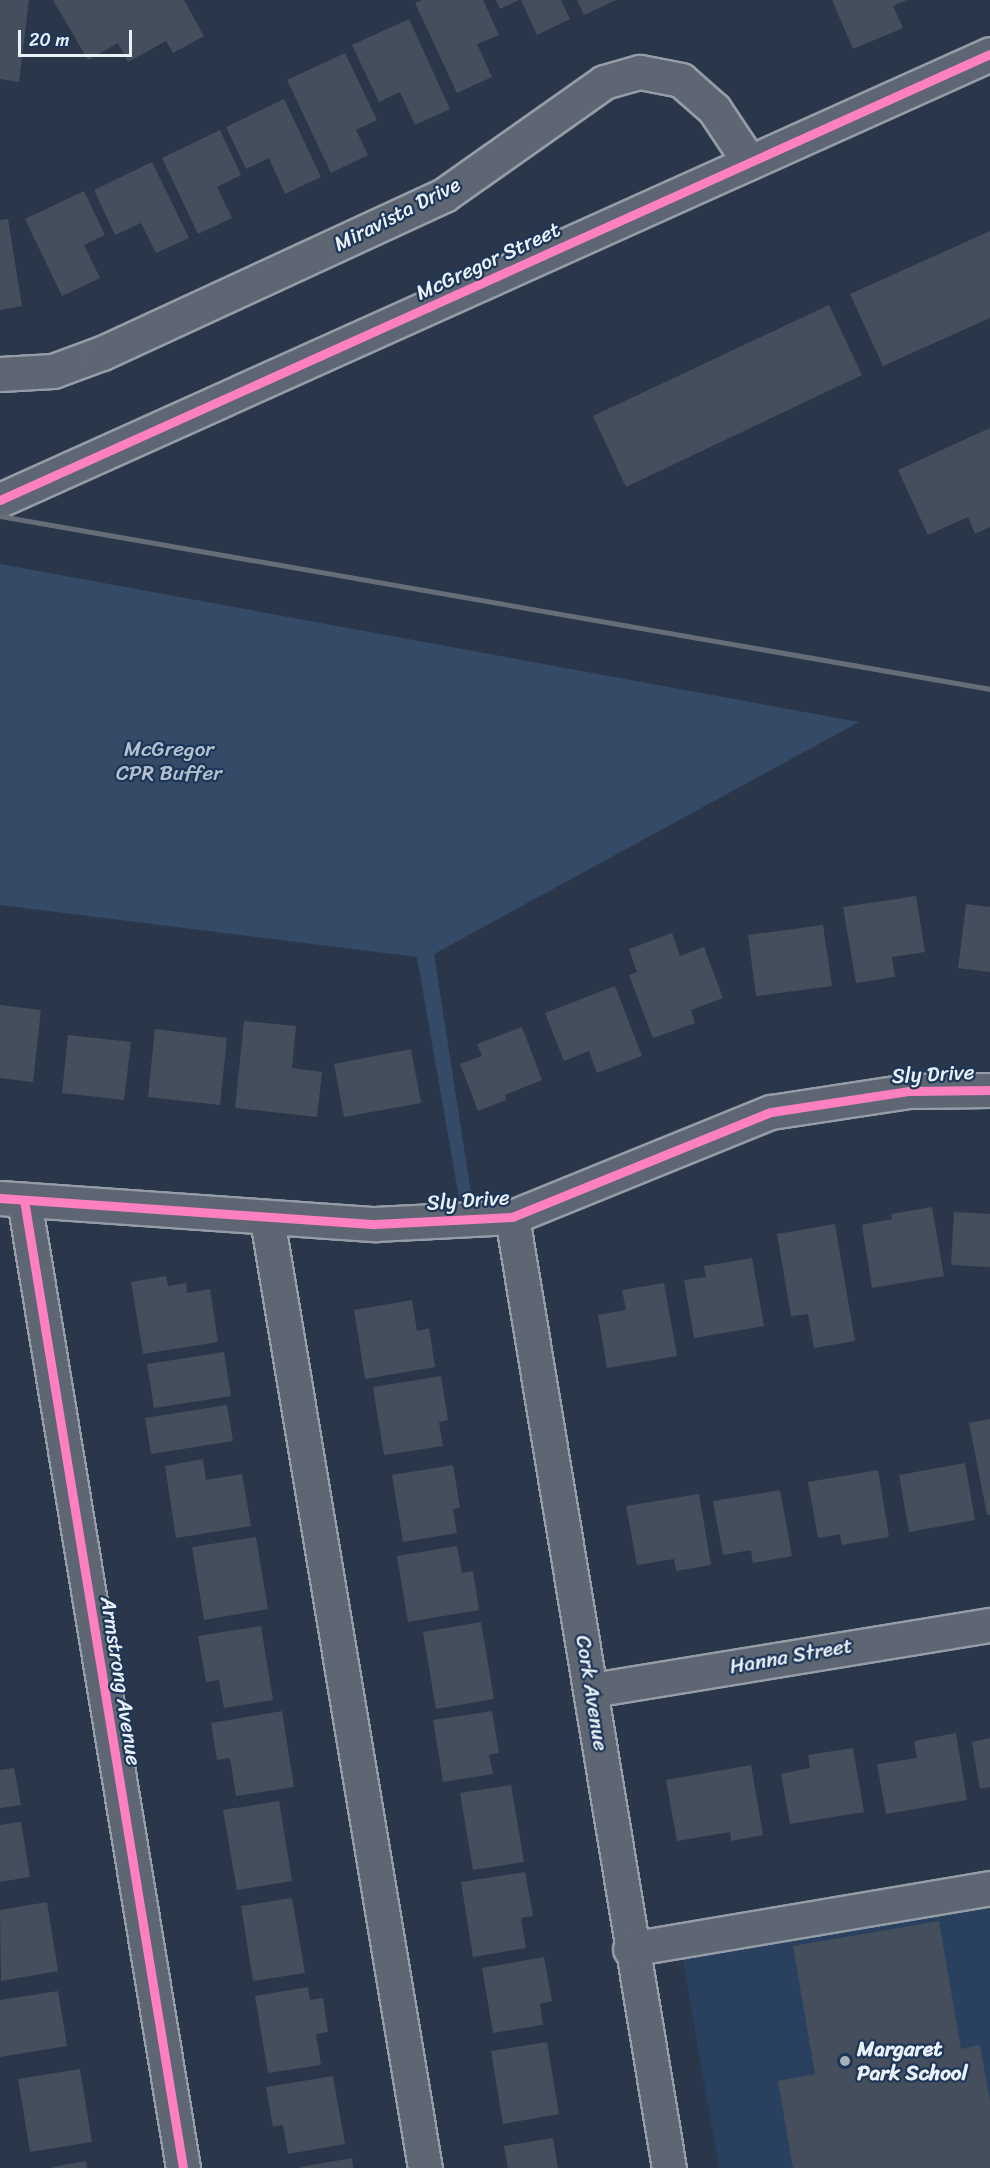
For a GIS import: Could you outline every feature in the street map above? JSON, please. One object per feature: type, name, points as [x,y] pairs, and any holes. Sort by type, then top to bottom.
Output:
[{"type":"street","name":"McGregor Street","points":[[0,500],[493,280],[748,160],[990,54]]},
{"type":"street","name":"Miravista Drive","points":[[0,374],[53,372],[102,353],[444,195],[604,82],[640,72],[681,80],[714,109],[748,160]]},
{"type":"street","name":"Sly Drive","points":[[12,1199],[267,1219],[375,1224],[512,1217],[771,1112],[909,1091],[990,1090]]},
{"type":"street","name":"Armstrong Avenue","points":[[12,1199],[183,2168]]},
{"type":"street","name":"Cork Avenue","points":[[512,1217],[592,1690],[630,1948],[669,2168]]},
{"type":"street","points":[[267,1219],[425,2168]]},
{"type":"street","name":"Hanna Street","points":[[592,1690],[990,1625]]},
{"type":"street","points":[[630,1948],[990,1888]]},
{"type":"shaded area","name":"Margaret Park School","points":[[990,1903],[990,2168],[719,2168],[682,1955]]},
{"type":"green space","name":"McGregor CPR Buffer","points":[[0,564],[859,722],[434,954],[471,1193],[459,1198],[417,957],[0,905]]},
{"type":"building","points":[[0,0],[29,0],[19,82],[0,79]]},
{"type":"building","points":[[53,0],[184,0],[204,36],[173,53],[166,41],[128,62],[118,43],[88,60]]},
{"type":"building","points":[[422,0],[483,0],[499,35],[477,44],[492,77],[457,93],[415,3]]},
{"type":"building","points":[[496,0],[519,0],[500,9]]},
{"type":"building","points":[[521,0],[561,0],[570,19],[537,35]]},
{"type":"building","points":[[577,0],[616,0],[584,15]]},
{"type":"building","points":[[832,0],[907,0],[893,6],[903,28],[853,49]]},
{"type":"building","points":[[409,19],[450,109],[415,125],[400,92],[379,102],[352,45]]},
{"type":"building","points":[[345,53],[377,120],[356,130],[368,155],[331,173],[287,80]]},
{"type":"building","points":[[284,99],[321,177],[285,194],[269,158],[246,169],[226,127]]},
{"type":"building","points":[[220,130],[241,175],[217,187],[232,218],[198,234],[162,158]]},
{"type":"building","points":[[152,162],[189,238],[156,253],[141,223],[115,235],[94,190]]},
{"type":"building","points":[[84,191],[105,235],[84,245],[100,278],[62,296],[25,219]]},
{"type":"building","points":[[8,219],[22,306],[0,310],[0,220]]},
{"type":"building","points":[[990,231],[990,318],[883,366],[850,294]]},
{"type":"building","points":[[829,305],[862,375],[626,487],[593,416]]},
{"type":"building","points":[[990,428],[990,527],[975,534],[968,517],[928,535],[898,470]]},
{"type":"building","points":[[916,896],[925,952],[892,957],[895,977],[856,983],[843,907]]},
{"type":"building","points":[[966,904],[990,907],[990,972],[958,968]]},
{"type":"building","points":[[823,925],[832,986],[756,996],[748,935]]},
{"type":"building","points":[[672,933],[680,956],[704,947],[723,998],[691,1010],[695,1023],[653,1038],[629,975],[637,972],[629,949]]},
{"type":"building","points":[[615,986],[642,1056],[597,1073],[589,1051],[564,1061],[545,1013]]},
{"type":"building","points":[[0,1005],[41,1010],[33,1082],[0,1078]]},
{"type":"building","points":[[244,1021],[296,1026],[292,1068],[322,1072],[317,1117],[235,1108]]},
{"type":"building","points":[[522,1027],[542,1080],[505,1095],[506,1100],[478,1111],[460,1064],[482,1056],[477,1044]]},
{"type":"building","points":[[155,1029],[227,1038],[220,1105],[148,1097]]},
{"type":"building","points":[[68,1035],[131,1042],[124,1100],[62,1093]]},
{"type":"building","points":[[411,1049],[421,1103],[344,1117],[334,1064]]},
{"type":"building","points":[[932,1207],[944,1276],[872,1288],[862,1225],[892,1219],[891,1214]]},
{"type":"building","points":[[954,1212],[990,1214],[990,1267],[951,1265]]},
{"type":"building","points":[[835,1224],[855,1341],[814,1348],[808,1314],[791,1316],[777,1234]]},
{"type":"building","points":[[752,1258],[764,1326],[694,1338],[684,1280],[706,1277],[704,1266]]},
{"type":"building","points":[[166,1276],[168,1286],[186,1283],[187,1293],[210,1289],[218,1342],[143,1354],[131,1282]]},
{"type":"building","points":[[664,1283],[677,1356],[607,1368],[598,1315],[626,1310],[622,1290]]},
{"type":"building","points":[[412,1300],[417,1331],[429,1328],[435,1367],[365,1379],[354,1310]]},
{"type":"building","points":[[224,1352],[231,1396],[154,1408],[147,1364]]},
{"type":"building","points":[[441,1376],[448,1420],[439,1422],[443,1446],[384,1455],[373,1387]]},
{"type":"building","points":[[227,1405],[233,1441],[151,1454],[145,1418]]},
{"type":"building","points":[[990,1419],[990,1515],[987,1515],[969,1423]]},
{"type":"building","points":[[203,1459],[206,1480],[242,1474],[251,1526],[176,1538],[165,1466]]},
{"type":"building","points":[[965,1463],[975,1520],[909,1532],[899,1475]]},
{"type":"building","points":[[453,1465],[460,1508],[453,1509],[457,1533],[403,1542],[392,1475]]},
{"type":"building","points":[[878,1470],[889,1537],[842,1545],[840,1534],[818,1538],[808,1482]]},
{"type":"building","points":[[780,1490],[792,1556],[753,1563],[751,1550],[723,1555],[713,1501]]},
{"type":"building","points":[[699,1494],[711,1565],[676,1571],[674,1559],[637,1565],[626,1506]]},
{"type":"building","points":[[256,1537],[268,1609],[204,1620],[192,1547]]},
{"type":"building","points":[[457,1546],[462,1573],[473,1571],[479,1610],[408,1622],[397,1556]]},
{"type":"building","points":[[481,1622],[494,1699],[436,1709],[423,1632]]},
{"type":"building","points":[[261,1626],[273,1700],[224,1708],[219,1680],[206,1682],[198,1636]]},
{"type":"building","points":[[282,1711],[294,1787],[236,1796],[230,1758],[217,1760],[211,1723]]},
{"type":"building","points":[[492,1711],[499,1753],[489,1755],[493,1774],[443,1782],[433,1720]]},
{"type":"building","points":[[956,1733],[967,1800],[886,1814],[877,1764],[917,1758],[914,1741]]},
{"type":"building","points":[[990,1738],[990,1787],[980,1789],[972,1742]]},
{"type":"building","points":[[853,1748],[864,1812],[790,1824],[781,1774],[810,1768],[808,1755]]},
{"type":"building","points":[[751,1765],[763,1835],[731,1841],[730,1832],[677,1841],[666,1780]]},
{"type":"building","points":[[14,1768],[21,1805],[0,1808],[0,1770]]},
{"type":"building","points":[[511,1785],[524,1862],[473,1870],[460,1793]]},
{"type":"building","points":[[279,1801],[292,1881],[237,1890],[223,1810]]},
{"type":"building","points":[[21,1822],[30,1877],[0,1882],[0,1825]]},
{"type":"building","points":[[525,1872],[533,1916],[521,1918],[526,1948],[473,1957],[461,1882]]},
{"type":"building","points":[[292,1898],[305,1973],[253,1981],[241,1906]]},
{"type":"building","points":[[47,1902],[58,1971],[1,1981],[0,1910]]},
{"type":"building","points":[[939,1921],[961,2049],[980,2045],[990,2101],[990,2168],[793,2168],[778,2081],[815,2074],[793,1946]]},
{"type":"building","points":[[544,1957],[552,2001],[540,2004],[543,2025],[493,2033],[482,1968]]},
{"type":"building","points":[[308,1987],[310,2000],[323,1998],[328,2032],[316,2034],[321,2065],[268,2073],[255,1996]]},
{"type":"building","points":[[58,1991],[67,2046],[0,2057],[0,2000]]},
{"type":"building","points":[[547,2042],[559,2114],[503,2124],[491,2051]]},
{"type":"building","points":[[80,2069],[92,2142],[30,2152],[18,2079]]},
{"type":"building","points":[[333,2076],[345,2144],[288,2154],[283,2125],[273,2127],[266,2087]]},
{"type":"building","points":[[553,2138],[558,2168],[508,2168],[504,2146]]},
{"type":"building","points":[[352,2158],[353,2168],[300,2168],[300,2167]]},
{"type":"building","points":[[86,2161],[87,2168],[52,2168],[52,2167]]},
{"type":"railway","points":[[0,516],[990,689]]},
{"type":"cycle path","points":[[0,500],[990,54]]},
{"type":"cycle path","points":[[0,1198],[375,1224],[512,1217],[771,1112],[909,1091],[990,1090]]},
{"type":"cycle path","points":[[24,1200],[183,2168]]},
{"type":"place","name":"Margaret Park School","points":[[845,2061]]}]
